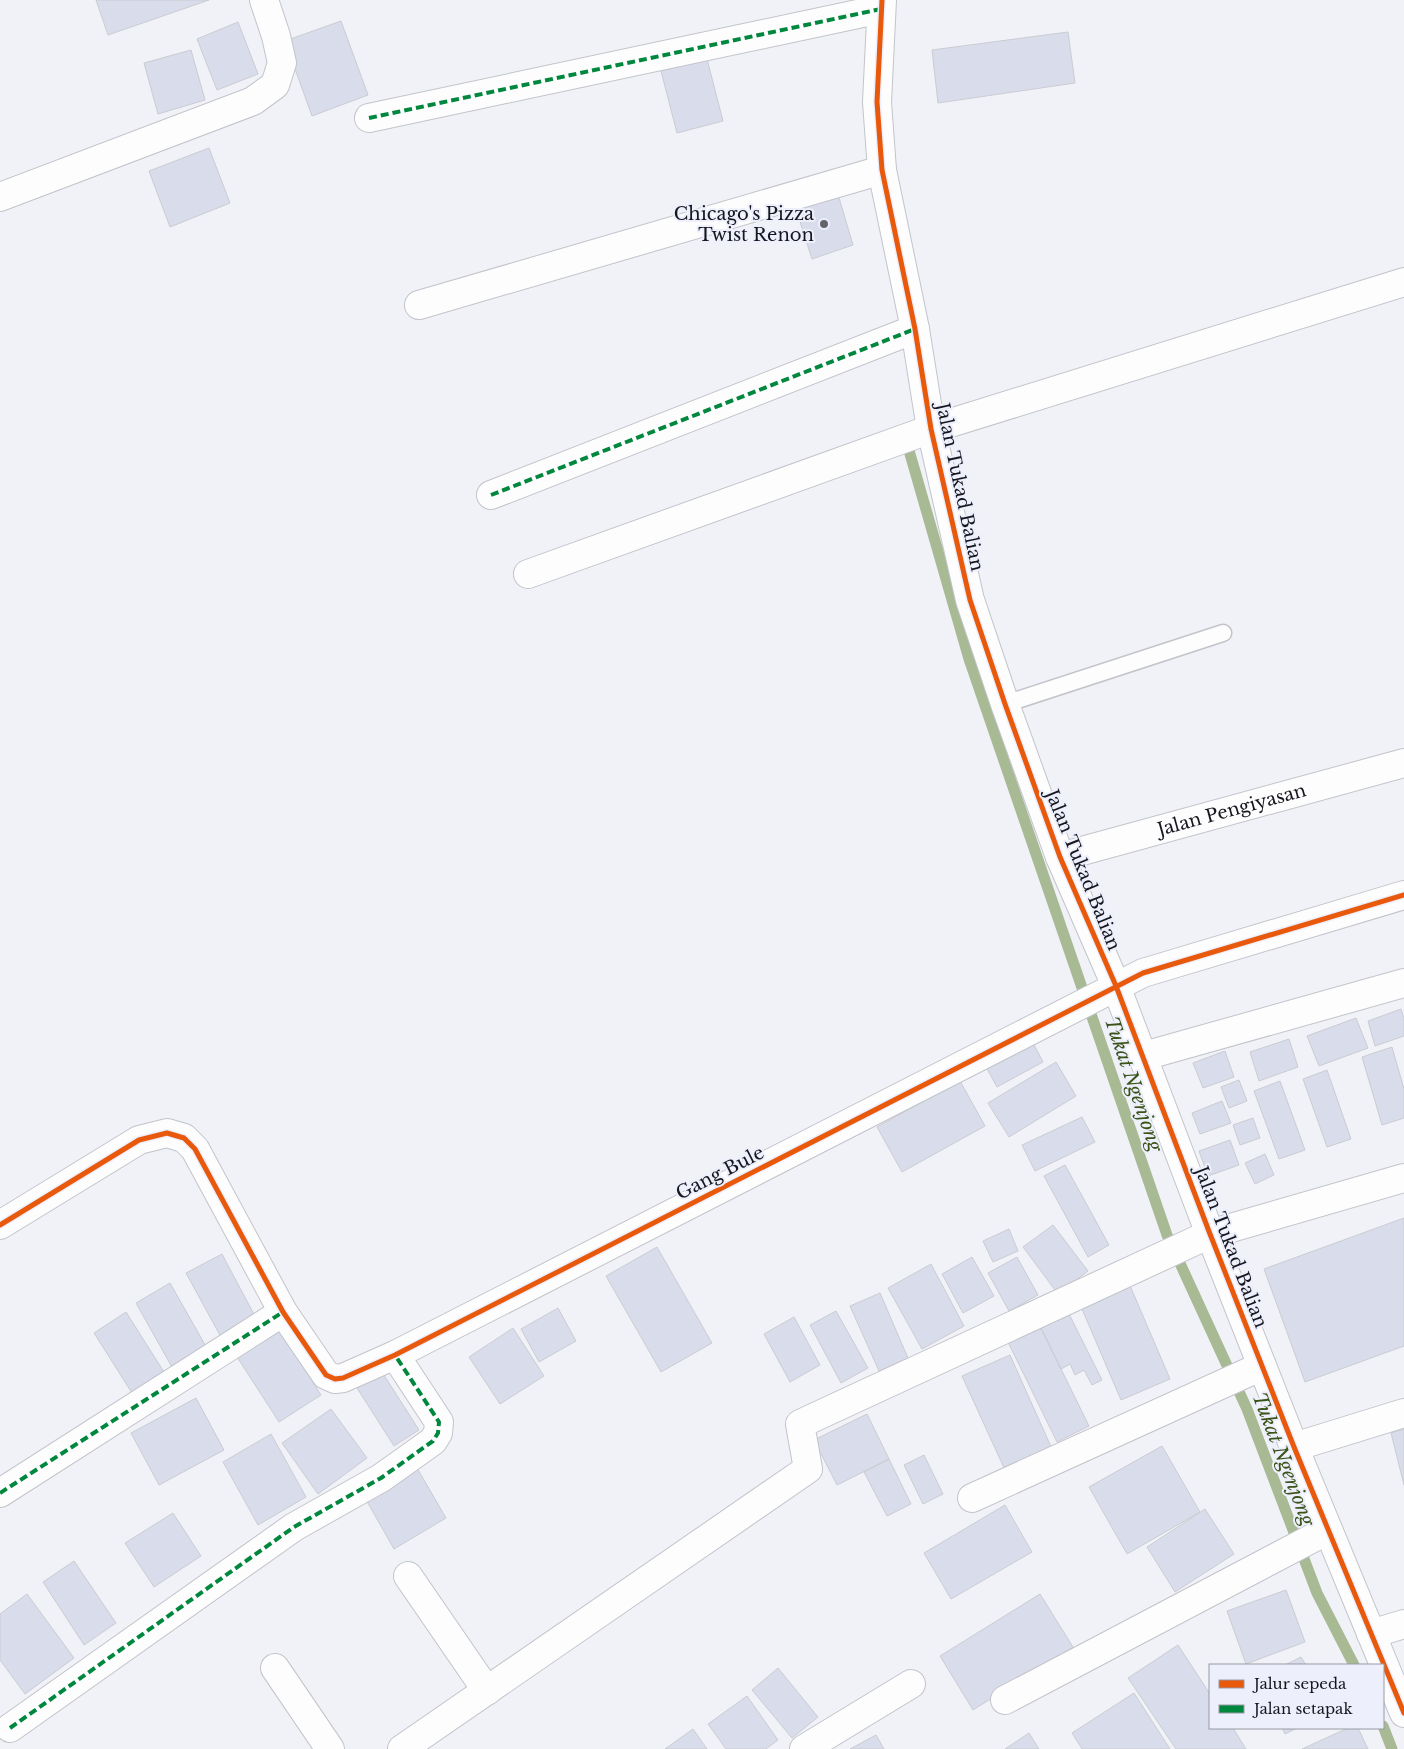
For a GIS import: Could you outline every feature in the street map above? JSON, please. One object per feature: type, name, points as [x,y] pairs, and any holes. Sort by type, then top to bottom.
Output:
[{"type":"street","points":[[0,197],[246,104],[275,85],[282,63],[276,36],[264,0]]},
{"type":"street","points":[[369,118],[882,4]]},
{"type":"street","name":"Jalan Tukad Balian","points":[[882,4],[877,102],[882,170],[915,329],[931,429],[970,600],[1060,857],[1116,986],[1262,1366],[1384,1664]]},
{"type":"street","points":[[419,305],[882,170]]},
{"type":"street","points":[[528,574],[931,429],[1404,282]]},
{"type":"street","points":[[491,495],[915,329]]},
{"type":"street","name":"Jalan Pengiyasan","points":[[1060,857],[1404,764]]},
{"type":"street","name":"Gang Bule","points":[[283,1312],[326,1374],[330,1378],[343,1378],[395,1355],[1143,973],[1404,895]]},
{"type":"street","points":[[1144,1056],[1404,983]]},
{"type":"street","points":[[0,1225],[139,1140],[167,1133],[184,1138],[195,1148],[283,1312],[0,1494]]},
{"type":"street","points":[[402,1749],[808,1469],[800,1424],[1210,1234],[1404,1178]]},
{"type":"street","points":[[10,1728],[294,1527],[381,1478],[433,1441],[438,1433],[439,1422],[395,1355]]},
{"type":"street","points":[[972,1498],[1262,1366]]},
{"type":"street","points":[[1294,1447],[1404,1413]]},
{"type":"street","points":[[1005,1700],[1328,1530]]},
{"type":"street","points":[[408,1576],[487,1690]]},
{"type":"street","points":[[1371,1634],[1404,1624]]},
{"type":"street","name":"Jalan Tukad Balian","points":[[1384,1665],[1404,1713]]},
{"type":"street","points":[[275,1668],[330,1749]]},
{"type":"street","points":[[804,1749],[911,1684]]},
{"type":"lane","points":[[1005,704],[1223,633]]},
{"type":"building","points":[[96,0],[209,0],[108,35]]},
{"type":"building","points":[[341,21],[368,95],[312,116],[285,41]]},
{"type":"building","points":[[238,22],[258,74],[217,90],[197,39]]},
{"type":"building","points":[[1068,32],[1075,83],[938,103],[932,50]]},
{"type":"building","points":[[191,50],[205,100],[158,114],[144,63]]},
{"type":"building","points":[[707,59],[723,121],[677,133],[661,71]]},
{"type":"building","points":[[209,148],[230,203],[170,227],[149,171]]},
{"type":"building","name":"Chicago's Pizza Twist Renon","points":[[837,191],[853,245],[812,259],[794,203]]},
{"type":"building","points":[[1401,1009],[1404,1018],[1404,1036],[1375,1046],[1368,1021]]},
{"type":"building","points":[[1356,1018],[1368,1048],[1319,1066],[1307,1036]]},
{"type":"building","points":[[1289,1039],[1298,1067],[1259,1081],[1250,1052]]},
{"type":"building","points":[[1032,1041],[1043,1062],[997,1087],[986,1067]]},
{"type":"building","points":[[1392,1047],[1404,1089],[1404,1118],[1382,1125],[1362,1057]]},
{"type":"building","points":[[1225,1051],[1234,1077],[1203,1088],[1193,1063]]},
{"type":"building","points":[[1056,1062],[1076,1096],[1009,1137],[988,1103]]},
{"type":"building","points":[[1327,1070],[1351,1139],[1327,1147],[1303,1079]]},
{"type":"building","points":[[1239,1080],[1247,1101],[1229,1108],[1221,1087]]},
{"type":"building","points":[[960,1081],[985,1126],[902,1172],[877,1127]]},
{"type":"building","points":[[1280,1081],[1305,1150],[1279,1159],[1254,1091]]},
{"type":"building","points":[[1222,1101],[1231,1123],[1200,1134],[1192,1113]]},
{"type":"building","points":[[1082,1117],[1095,1142],[1035,1171],[1022,1145]]},
{"type":"building","points":[[1253,1118],[1260,1138],[1240,1145],[1233,1125]]},
{"type":"building","points":[[1230,1140],[1239,1165],[1208,1176],[1199,1151]]},
{"type":"building","points":[[1265,1154],[1274,1175],[1255,1184],[1245,1163]]},
{"type":"building","points":[[1065,1165],[1109,1245],[1088,1257],[1044,1176]]},
{"type":"building","points":[[1404,1218],[1404,1346],[1305,1382],[1264,1269]]},
{"type":"building","points":[[1053,1225],[1088,1271],[1058,1294],[1023,1247]]},
{"type":"building","points":[[1009,1229],[1018,1251],[993,1262],[983,1241]]},
{"type":"building","points":[[657,1247],[712,1343],[661,1372],[606,1276]]},
{"type":"building","points":[[222,1254],[257,1320],[222,1339],[186,1273]]},
{"type":"building","points":[[972,1257],[994,1296],[963,1313],[942,1274]]},
{"type":"building","points":[[1017,1257],[1038,1295],[1009,1311],[988,1273]]},
{"type":"building","points":[[931,1264],[964,1326],[922,1349],[888,1288]]},
{"type":"building","points":[[1128,1281],[1170,1379],[1121,1400],[1079,1302]]},
{"type":"building","points":[[170,1283],[208,1350],[173,1369],[136,1303]]},
{"type":"building","points":[[880,1293],[908,1358],[879,1371],[850,1306]]},
{"type":"building","points":[[1065,1306],[1102,1380],[1092,1385],[1084,1370],[1075,1375],[1070,1364],[1061,1369],[1037,1320]]},
{"type":"building","points":[[558,1308],[576,1341],[539,1362],[521,1329]]},
{"type":"building","points":[[836,1311],[868,1368],[841,1383],[810,1325]]},
{"type":"building","points":[[126,1312],[164,1372],[132,1393],[94,1333]]},
{"type":"building","points":[[794,1317],[820,1365],[790,1382],[764,1334]]},
{"type":"building","points":[[1037,1320],[1089,1426],[1057,1442],[1005,1336]]},
{"type":"building","points":[[513,1328],[544,1376],[500,1404],[469,1357]]},
{"type":"building","points":[[280,1330],[321,1395],[279,1422],[237,1357]]},
{"type":"building","points":[[1010,1355],[1052,1449],[1005,1470],[962,1376]]},
{"type":"building","points":[[382,1372],[419,1430],[394,1446],[357,1388]]},
{"type":"building","points":[[196,1398],[224,1450],[159,1485],[131,1433]]},
{"type":"building","points":[[331,1409],[367,1458],[318,1494],[282,1443]]},
{"type":"building","points":[[867,1414],[889,1459],[837,1485],[814,1440]]},
{"type":"building","points":[[1404,1429],[1404,1485],[1391,1433]]},
{"type":"building","points":[[271,1434],[306,1497],[258,1525],[223,1462]]},
{"type":"building","points":[[1162,1446],[1200,1512],[1127,1554],[1089,1487]]},
{"type":"building","points":[[924,1455],[943,1494],[923,1504],[904,1465]]},
{"type":"building","points":[[889,1459],[911,1504],[887,1516],[864,1472]]},
{"type":"building","points":[[417,1468],[446,1518],[394,1549],[365,1498]]},
{"type":"building","points":[[1005,1505],[1032,1552],[951,1599],[924,1553]]},
{"type":"building","points":[[1205,1509],[1234,1554],[1175,1592],[1147,1547]]},
{"type":"building","points":[[173,1513],[201,1556],[154,1587],[125,1543]]},
{"type":"building","points":[[74,1561],[116,1623],[84,1645],[43,1582]]},
{"type":"building","points":[[1286,1590],[1305,1642],[1246,1664],[1227,1611]]},
{"type":"building","points":[[27,1594],[74,1658],[25,1694],[0,1660],[0,1614]]},
{"type":"building","points":[[1040,1594],[1073,1647],[973,1710],[940,1656]]},
{"type":"building","points":[[1178,1645],[1209,1692],[1209,1729],[1234,1729],[1246,1749],[1176,1749],[1128,1678]]},
{"type":"building","points":[[1301,1657],[1305,1664],[1287,1664]]},
{"type":"building","points":[[778,1668],[818,1717],[792,1738],[752,1690]]},
{"type":"building","points":[[1134,1693],[1170,1749],[1082,1749],[1072,1733]]},
{"type":"building","points":[[747,1696],[778,1740],[766,1749],[726,1749],[708,1724]]},
{"type":"building","points":[[693,1729],[707,1749],[665,1749]]},
{"type":"building","points":[[1282,1729],[1295,1729],[1285,1734]]},
{"type":"building","points":[[1346,1729],[1358,1729],[1368,1749],[1302,1749]]},
{"type":"building","points":[[1029,1733],[1039,1749],[1005,1749]]},
{"type":"building","points":[[876,1735],[884,1749],[850,1749]]},
{"type":"waterway","name":"Tukat Ngenjong","points":[[906,440],[969,659],[1167,1235],[1247,1409],[1317,1593],[1353,1664]]},
{"type":"waterway","name":"Tukat Ngenjong","points":[[1384,1729],[1392,1749]]},
{"type":"marked path","points":[[369,118],[881,9]]},
{"type":"marked path","points":[[491,495],[915,329]]},
{"type":"marked path","points":[[0,1493],[283,1312]]},
{"type":"marked path","points":[[10,1728],[294,1527],[381,1478],[433,1441],[438,1433],[439,1422],[395,1355]]},
{"type":"cycle path","points":[[882,0],[877,102],[882,170],[915,329],[931,429],[970,600],[1060,857],[1116,986],[1210,1234],[1294,1447],[1384,1664]]},
{"type":"cycle path","points":[[0,1225],[139,1140],[167,1133],[184,1138],[195,1149],[283,1312],[326,1375],[335,1379],[343,1378],[395,1355],[1143,973],[1404,895]]},
{"type":"cycle path","points":[[1384,1665],[1404,1713]]},
{"type":"place","name":"Chicago's Pizza Twist Renon","points":[[824,224]]}]
